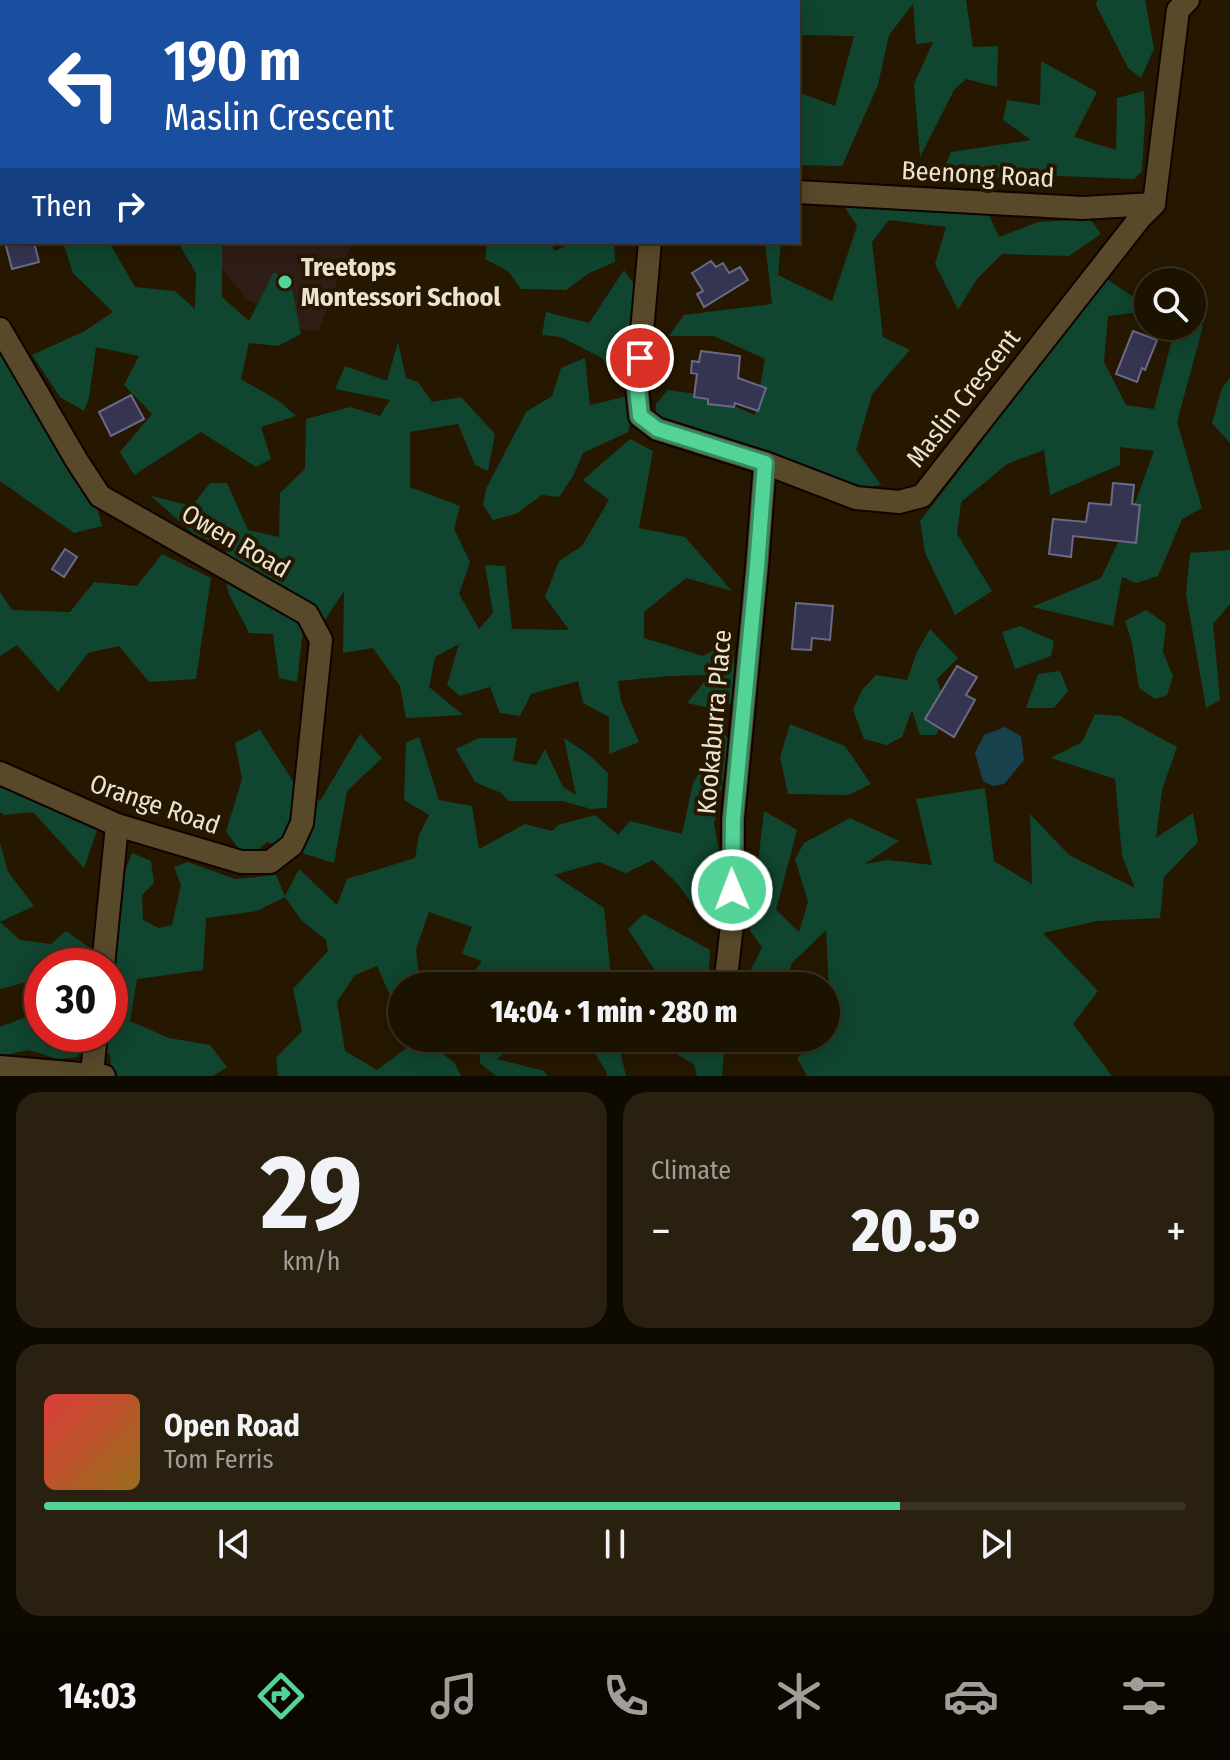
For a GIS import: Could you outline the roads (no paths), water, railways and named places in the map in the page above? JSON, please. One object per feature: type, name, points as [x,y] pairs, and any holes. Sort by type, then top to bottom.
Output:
[{"type":"street","points":[[1154,204],[1178,10],[1188,0]]},
{"type":"street","name":"Beenong Road","points":[[800,192],[1082,208],[1154,204]]},
{"type":"street","name":"Maslin Crescent","points":[[650,244],[637,387],[640,416],[657,429],[765,463],[856,498],[899,502],[922,496],[1130,230],[1154,204]]},
{"type":"street","name":"Owen Road","points":[[0,329],[100,496],[307,614],[321,640],[302,823],[292,845]]},
{"type":"street","name":"Kookaburra Place","points":[[727,972],[733,916],[733,819],[765,463]]},
{"type":"street","name":"Orange Road","points":[[0,773],[117,825],[241,862],[270,862],[292,845]]},
{"type":"street","points":[[105,948],[117,825]]},
{"type":"street","points":[[0,1067],[98,1075],[97,1052]]},
{"type":"water","points":[[1005,727],[1021,736],[1024,760],[1004,784],[993,786],[983,781],[975,753],[984,735]]},
{"type":"place","name":"Treetops Montessori School","points":[[285,282]]}]
